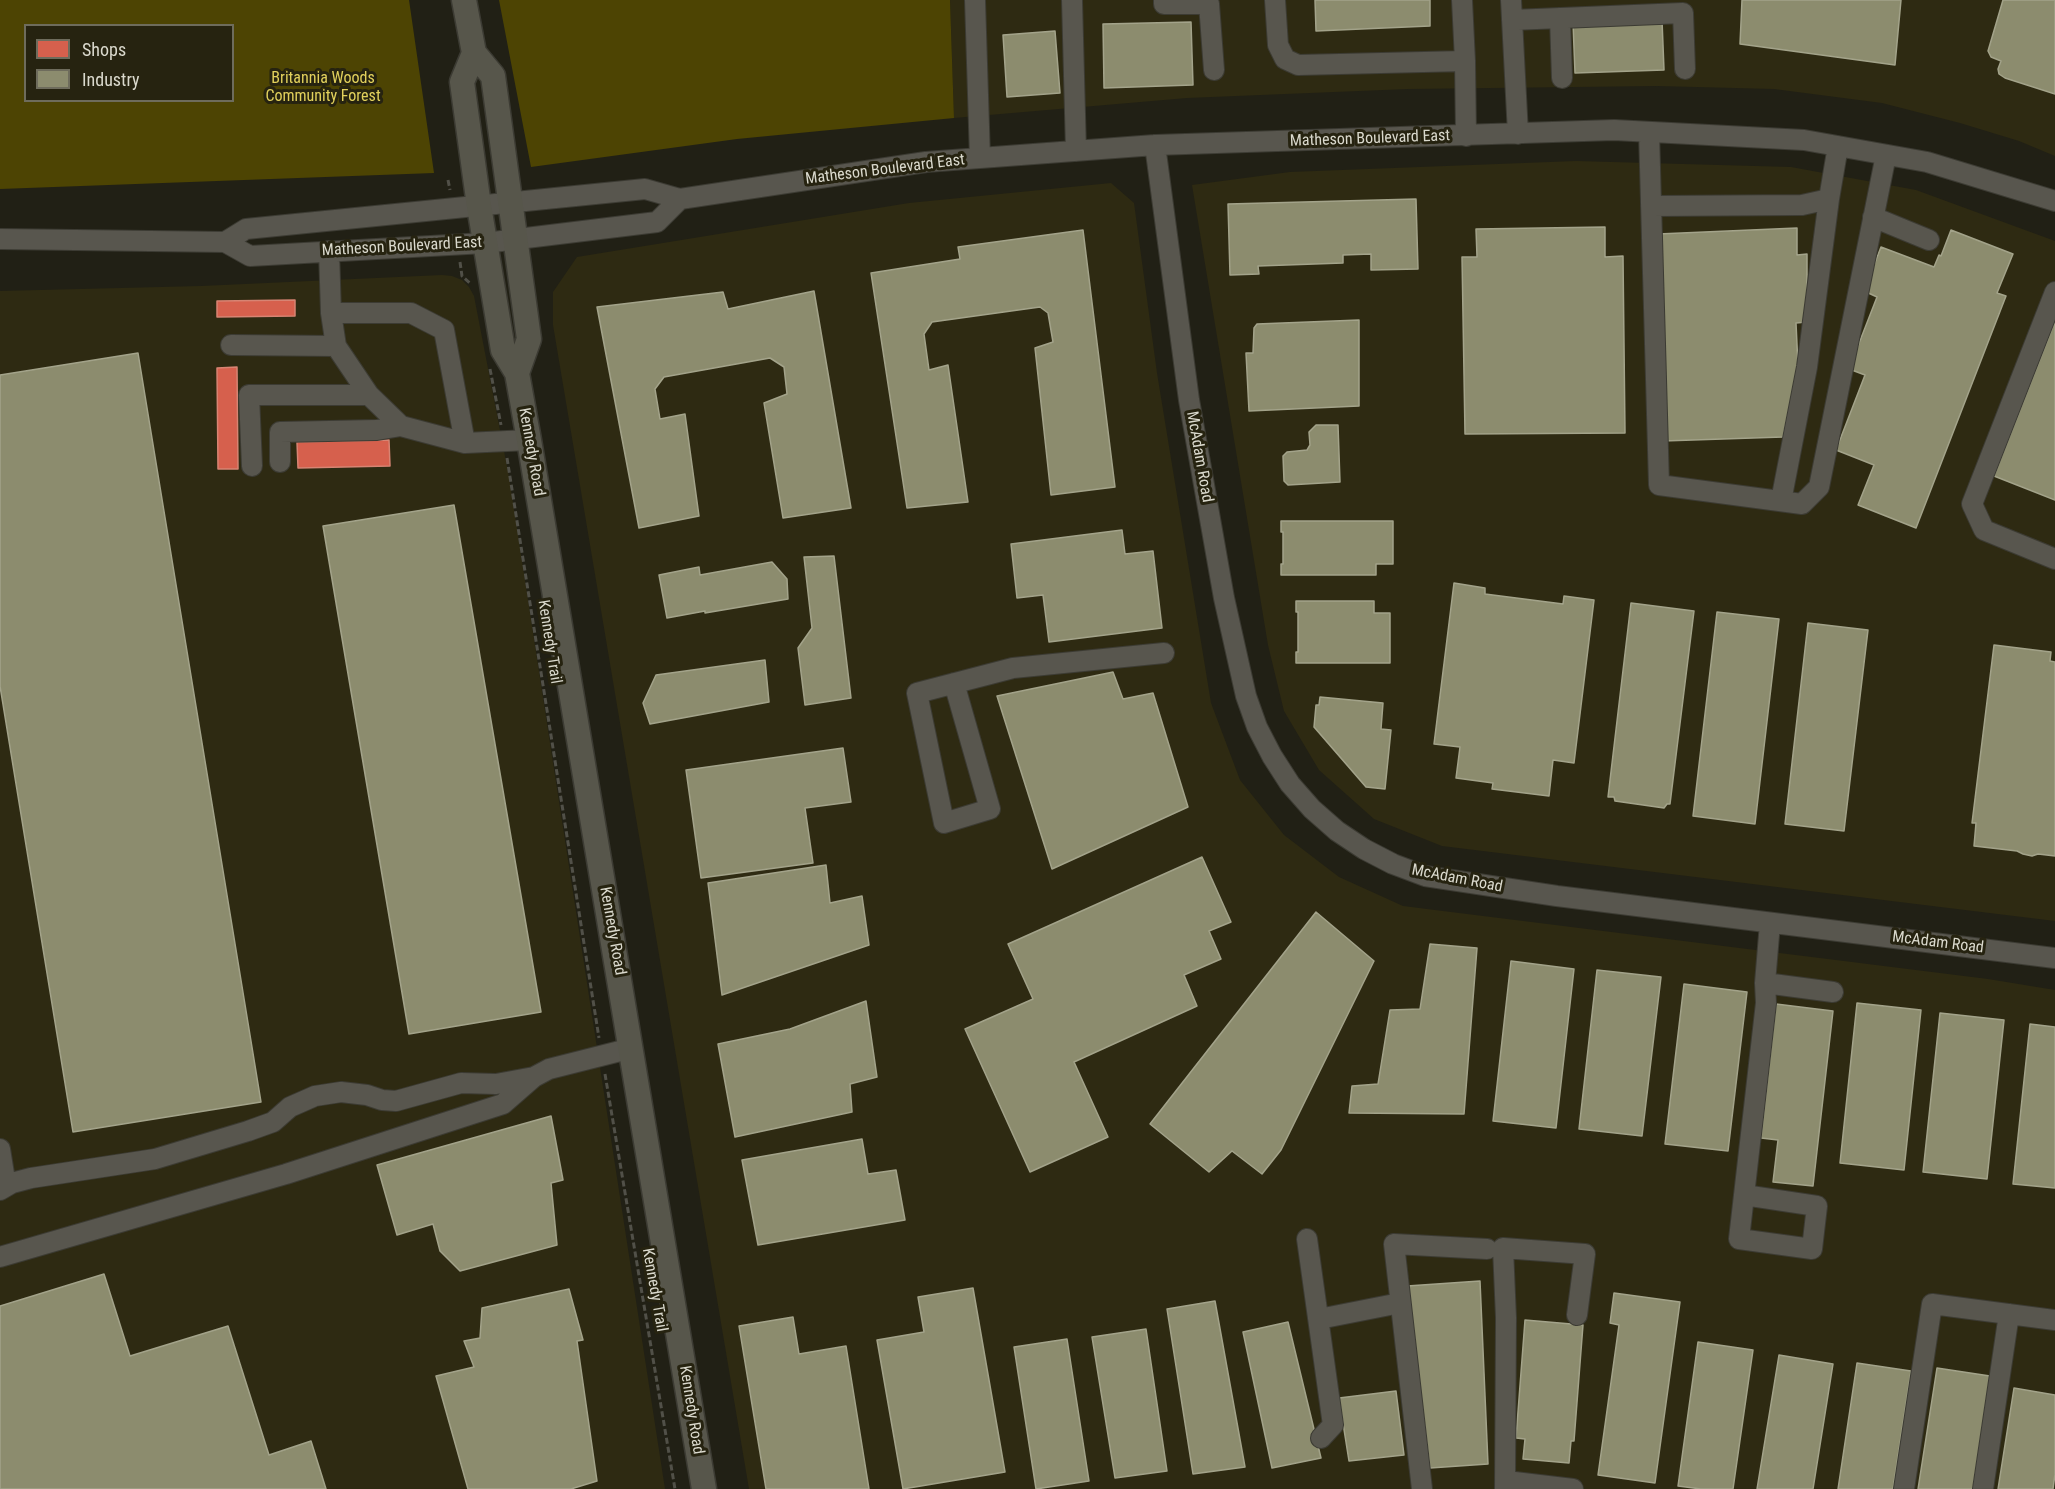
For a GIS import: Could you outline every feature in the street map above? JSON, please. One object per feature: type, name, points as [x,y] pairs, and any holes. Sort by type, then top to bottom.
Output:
[{"type":"main road","points":[[464,0],[474,53],[493,76],[511,202],[530,339],[517,373]]},
{"type":"main road","name":"Kennedy Road","points":[[474,53],[462,82],[502,350],[517,373],[529,440],[704,1489]]},
{"type":"street","points":[[975,0],[980,158]]},
{"type":"street","points":[[1072,0],[1076,151]]},
{"type":"street","points":[[1164,0],[1164,4],[1209,4],[1214,70]]},
{"type":"street","points":[[1275,0],[1278,45],[1285,59],[1298,65],[1465,61]]},
{"type":"street","points":[[1462,0],[1466,135]]},
{"type":"street","points":[[1518,134],[1512,10],[1560,18],[1683,13],[1685,69]]},
{"type":"street","points":[[1560,18],[1562,78]]},
{"type":"street","name":"Matheson Boulevard East","points":[[225,242],[246,229],[645,189],[680,198],[926,162],[1155,145],[1614,130],[1804,140],[1928,162],[2055,201]]},
{"type":"street","points":[[1649,132],[1659,485],[1802,504],[1819,488],[1886,155]]},
{"type":"street","name":"McAdam Road","points":[[1155,145],[1189,400],[1224,598],[1246,696],[1257,727],[1272,756],[1290,784],[1312,809],[1337,831],[1359,846],[1393,864],[1425,876],[1557,896],[2055,958]]},
{"type":"street","points":[[1781,501],[1807,367],[1838,146]]},
{"type":"street","name":"Matheson Boulevard East","points":[[0,239],[225,242],[250,256],[485,243],[657,222],[680,198]]},
{"type":"street","points":[[1651,206],[1802,205],[1830,199]]},
{"type":"street","points":[[1873,217],[1929,240]]},
{"type":"street","points":[[328,251],[331,313],[336,346],[369,395],[400,426]]},
{"type":"street","points":[[2055,291],[1972,504],[1984,530],[2055,559]]},
{"type":"street","points":[[331,313],[411,313],[444,330],[465,443]]},
{"type":"street","points":[[231,345],[336,346]]},
{"type":"street","points":[[252,466],[249,395],[369,395]]},
{"type":"street","points":[[280,462],[280,432],[377,430],[400,426],[465,443],[529,440]]},
{"type":"street","points":[[954,684],[990,809],[944,823],[917,693],[1012,668],[1164,653]]},
{"type":"street","points":[[1744,1196],[1766,1003],[1765,983],[1770,923]]},
{"type":"street","points":[[1765,983],[1833,992]]},
{"type":"street","points":[[1749,1061],[1756,996],[1765,983]]},
{"type":"street","points":[[0,1257],[286,1174],[503,1104],[534,1077],[549,1069],[632,1048]]},
{"type":"street","points":[[0,1149],[3,1188],[31,1178],[155,1160],[273,1122],[290,1107],[315,1096],[341,1092],[396,1101],[462,1083],[496,1084],[534,1077]]},
{"type":"street","points":[[1306,1239],[1333,1425],[1321,1438]]},
{"type":"street","points":[[1422,1489],[1394,1244],[1487,1249]]},
{"type":"street","points":[[1573,1489],[1505,1485],[1506,1328],[1503,1248],[1585,1254],[1577,1315]]},
{"type":"street","points":[[1319,1319],[1400,1303]]},
{"type":"street","points":[[1904,1489],[1932,1304],[2055,1320]]},
{"type":"street","points":[[1983,1489],[2009,1314]]},
{"type":"path","points":[[462,270],[462,276],[471,284],[476,293]]},
{"type":"path","name":"Kennedy Trail","points":[[488,359],[504,442],[597,1023]]},
{"type":"path","name":"Kennedy Trail","points":[[608,1096],[675,1489]]},
{"type":"shaded area","points":[[950,0],[2055,0],[2055,156],[2019,141],[1882,103],[1774,89],[1657,86],[1408,89],[1187,98],[954,118]]},
{"type":"shaded area","points":[[1576,161],[1791,167],[1916,190],[2055,241],[2055,921],[1442,846],[1374,819],[1319,770],[1284,711],[1268,645],[1192,185],[1290,172]]},
{"type":"shaded area","points":[[1111,183],[1134,203],[1157,373],[1211,703],[1240,780],[1284,835],[1339,877],[1403,906],[1988,979],[2055,990],[2055,1489],[749,1489],[553,325],[553,292],[577,257],[909,203]]},
{"type":"shaded area","points":[[442,275],[462,280],[474,296],[509,477],[665,1489],[0,1489],[0,291],[201,286]]},
{"type":"green space","name":"Britannia Woods Community Forest","points":[[0,0],[409,0],[434,173],[0,189]]},
{"type":"green space","points":[[499,0],[950,0],[954,118],[737,139],[531,167]]},
{"type":"building: Shops","points":[[295,300],[295,316],[217,317],[217,301]]},
{"type":"building: Shops","points":[[237,367],[238,469],[218,469],[217,368]]},
{"type":"building: Shops","points":[[389,440],[390,466],[298,468],[297,442]]},
{"type":"building: Industry","points":[[1315,0],[1430,0],[1430,26],[1316,31]]},
{"type":"building: Industry","points":[[1742,0],[1901,0],[1895,65],[1740,44]]},
{"type":"building: Industry","points":[[2003,0],[2055,0],[2055,94],[1999,74],[2001,61],[1991,57],[1988,51]]},
{"type":"building: Industry","points":[[1662,20],[1664,70],[1575,73],[1573,23]]},
{"type":"building: Industry","points":[[1191,22],[1193,85],[1104,88],[1103,24]]},
{"type":"building: Industry","points":[[1055,31],[1060,93],[1007,97],[1003,35]]},
{"type":"building: Industry","points":[[1416,199],[1418,269],[1371,270],[1371,254],[1343,255],[1343,263],[1258,266],[1259,274],[1230,275],[1228,204]]},
{"type":"building: Industry","points":[[1605,227],[1605,257],[1623,256],[1625,433],[1465,434],[1462,257],[1477,257],[1476,229]]},
{"type":"building: Industry","points":[[1797,228],[1797,255],[1807,254],[1807,322],[1796,323],[1798,366],[1783,437],[1663,441],[1658,234]]},
{"type":"building: Industry","points":[[1083,230],[1115,487],[1051,495],[1035,348],[1053,342],[1048,313],[1040,307],[932,322],[924,334],[929,370],[948,365],[968,502],[907,508],[871,273],[960,259],[958,247]]},
{"type":"building: Industry","points":[[1951,230],[2013,254],[1997,293],[2006,296],[1916,528],[1858,505],[1874,465],[1836,450],[1865,375],[1849,369],[1877,297],[1864,291],[1881,247],[1934,267]]},
{"type":"building: Industry","points":[[814,291],[851,508],[783,518],[764,403],[787,394],[784,367],[770,358],[664,377],[655,389],[660,419],[685,414],[699,516],[639,528],[597,307],[723,292],[728,309]]},
{"type":"building: Industry","points":[[1359,320],[1359,406],[1249,411],[1246,353],[1253,353],[1254,328],[1257,324]]},
{"type":"building: Industry","points":[[2055,321],[2055,500],[1994,476]]},
{"type":"building: Industry","points":[[138,353],[261,1102],[73,1132],[0,686],[0,375]]},
{"type":"building: Industry","points":[[1316,425],[1338,425],[1340,482],[1288,485],[1284,481],[1283,456],[1287,452],[1307,450],[1310,445],[1309,432]]},
{"type":"building: Industry","points":[[454,505],[541,1012],[409,1034],[323,526]]},
{"type":"building: Industry","points":[[1281,521],[1393,521],[1393,564],[1376,564],[1376,575],[1281,575],[1283,532],[1281,532]]},
{"type":"building: Industry","points":[[1122,530],[1125,554],[1153,551],[1162,628],[1049,642],[1043,595],[1017,598],[1011,544]]},
{"type":"building: Industry","points":[[834,556],[851,698],[805,705],[798,648],[812,628],[804,557]]},
{"type":"building: Industry","points":[[772,562],[787,579],[788,599],[667,618],[659,575],[699,567],[700,575]]},
{"type":"building: Industry","points":[[1454,583],[1485,588],[1485,594],[1563,604],[1564,596],[1594,600],[1574,763],[1553,760],[1549,796],[1492,789],[1493,783],[1456,778],[1460,747],[1434,744]]},
{"type":"building: Industry","points":[[1296,601],[1374,601],[1374,613],[1390,613],[1390,663],[1296,663],[1298,612],[1296,612]]},
{"type":"building: Industry","points":[[1631,603],[1694,611],[1670,804],[1664,808],[1615,801],[1614,797],[1608,797]]},
{"type":"building: Industry","points":[[1717,612],[1779,619],[1755,824],[1693,816]]},
{"type":"building: Industry","points":[[1808,623],[1868,630],[1844,831],[1785,824]]},
{"type":"building: Industry","points":[[1994,645],[2051,652],[2050,661],[2055,662],[2055,856],[2038,854],[2032,856],[2017,851],[1974,846],[1976,823],[1972,823]]},
{"type":"building: Industry","points":[[765,660],[769,702],[650,724],[643,703],[656,675]]},
{"type":"building: Industry","points":[[1113,672],[1123,699],[1153,693],[1188,807],[1052,869],[997,696]]},
{"type":"building: Industry","points":[[1320,697],[1383,703],[1381,729],[1391,730],[1385,789],[1366,787],[1314,727],[1316,705],[1319,705]]},
{"type":"building: Industry","points":[[843,748],[851,802],[805,808],[813,863],[701,878],[686,770]]},
{"type":"building: Industry","points":[[1202,857],[1231,922],[1209,931],[1221,959],[1184,975],[1197,1006],[1074,1062],[1108,1137],[1030,1172],[965,1029],[1033,999],[1008,944]]},
{"type":"building: Industry","points":[[826,865],[830,903],[862,896],[869,945],[722,995],[708,883]]},
{"type":"building: Industry","points":[[1316,912],[1374,961],[1281,1150],[1262,1174],[1232,1151],[1209,1172],[1150,1124]]},
{"type":"building: Industry","points":[[1430,944],[1477,948],[1464,1114],[1349,1113],[1352,1086],[1378,1084],[1390,1010],[1420,1009]]},
{"type":"building: Industry","points":[[1511,961],[1574,969],[1556,1128],[1493,1121]]},
{"type":"building: Industry","points":[[1597,970],[1661,977],[1642,1136],[1579,1129]]},
{"type":"building: Industry","points":[[1684,984],[1747,992],[1728,1151],[1665,1144]]},
{"type":"building: Industry","points":[[866,1001],[877,1077],[850,1084],[852,1112],[735,1137],[718,1044],[790,1029]]},
{"type":"building: Industry","points":[[1857,1003],[1921,1010],[1904,1170],[1840,1163]]},
{"type":"building: Industry","points":[[1776,1004],[1833,1011],[1813,1186],[1773,1182],[1778,1140],[1761,1138]]},
{"type":"building: Industry","points":[[1940,1013],[2004,1020],[1987,1179],[1923,1172]]},
{"type":"building: Industry","points":[[2030,1024],[2055,1027],[2055,1188],[2013,1184]]},
{"type":"building: Industry","points":[[551,1116],[563,1180],[551,1183],[557,1245],[460,1271],[440,1251],[433,1224],[397,1235],[377,1165]]},
{"type":"building: Industry","points":[[862,1139],[868,1174],[896,1170],[905,1220],[758,1245],[742,1160]]},
{"type":"building: Industry","points":[[104,1274],[130,1356],[228,1326],[269,1455],[311,1441],[326,1489],[0,1489],[0,1306]]},
{"type":"building: Industry","points":[[1480,1281],[1488,1464],[1430,1468],[1407,1286]]},
{"type":"building: Industry","points":[[973,1288],[1005,1472],[903,1489],[877,1340],[924,1332],[918,1297]]},
{"type":"building: Industry","points":[[569,1289],[583,1340],[577,1341],[597,1481],[571,1489],[468,1489],[436,1376],[474,1367],[464,1341],[480,1338],[482,1308]]},
{"type":"building: Industry","points":[[1614,1293],[1680,1302],[1655,1483],[1598,1475],[1619,1325],[1610,1323]]},
{"type":"building: Industry","points":[[1215,1301],[1245,1467],[1193,1474],[1167,1309]]},
{"type":"building: Industry","points":[[793,1317],[799,1354],[846,1346],[869,1489],[766,1489],[739,1326]]},
{"type":"building: Industry","points":[[1525,1320],[1583,1325],[1574,1441],[1571,1441],[1569,1463],[1523,1459],[1525,1439],[1516,1438]]},
{"type":"building: Industry","points":[[1288,1322],[1321,1458],[1272,1468],[1243,1332]]},
{"type":"building: Industry","points":[[1146,1329],[1167,1471],[1115,1478],[1092,1337]]},
{"type":"building: Industry","points":[[1067,1339],[1089,1481],[1036,1489],[1014,1347]]},
{"type":"building: Industry","points":[[1698,1342],[1753,1350],[1733,1489],[1678,1486]]},
{"type":"building: Industry","points":[[1779,1355],[1833,1364],[1813,1489],[1757,1489]]},
{"type":"building: Industry","points":[[1857,1363],[1911,1371],[1893,1489],[1838,1489]]},
{"type":"building: Industry","points":[[1937,1368],[1990,1376],[1973,1489],[1918,1489]]},
{"type":"building: Industry","points":[[2014,1388],[2055,1395],[2053,1489],[1998,1489]]},
{"type":"building: Industry","points":[[1396,1391],[1404,1455],[1349,1461],[1339,1398]]}]
